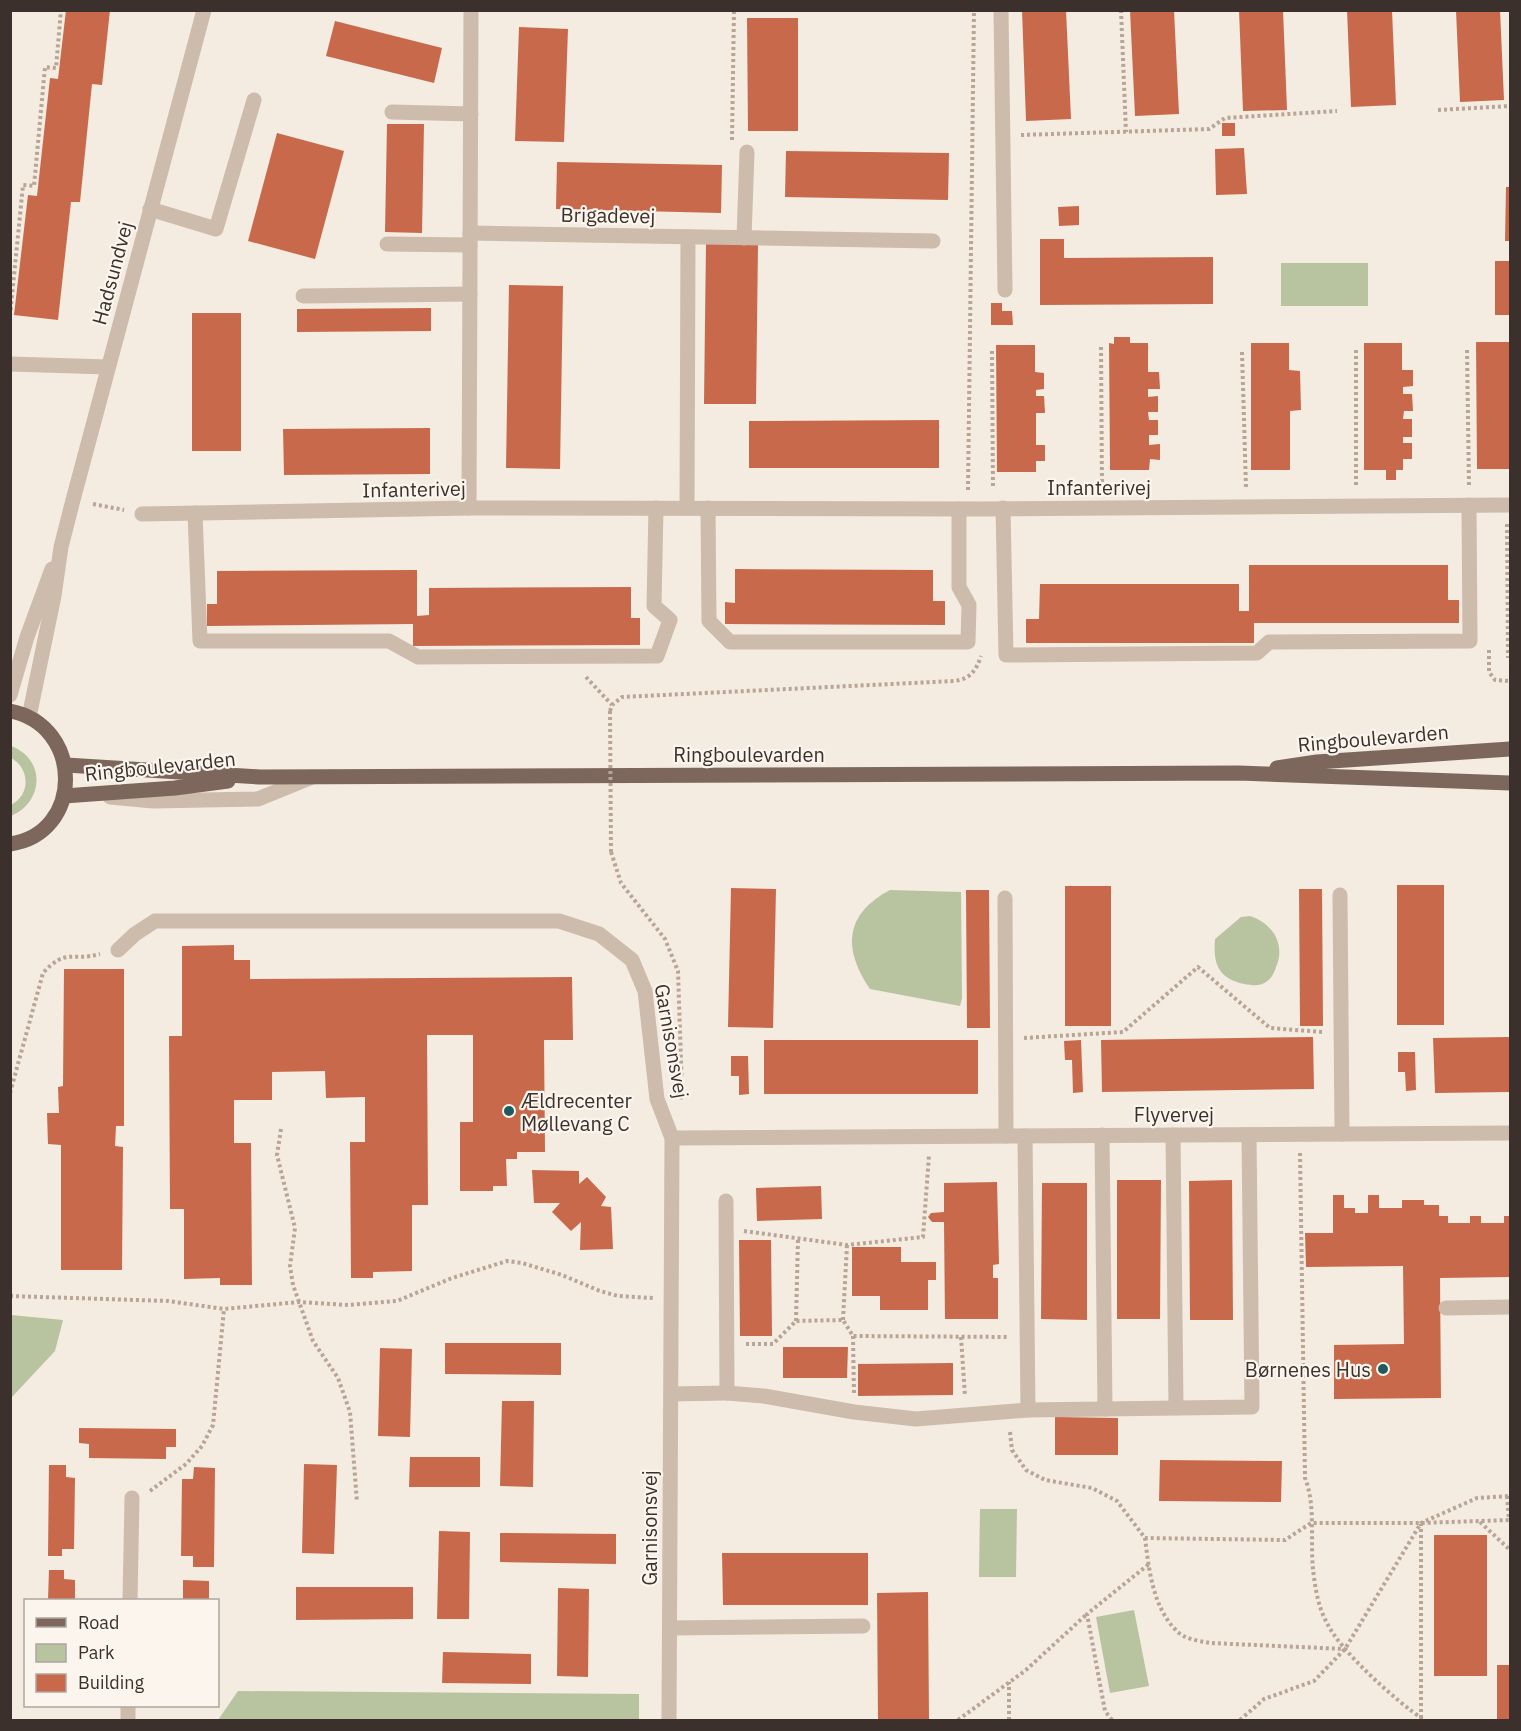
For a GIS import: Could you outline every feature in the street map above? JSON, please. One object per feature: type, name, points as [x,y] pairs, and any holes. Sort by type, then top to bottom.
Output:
[{"type":"main road","points":[[10,711],[40,723],[57,742],[66,765],[67,781],[57,812],[46,826],[32,837],[10,844]]},
{"type":"main road","name":"Ringboulevarden","points":[[1239,773],[1317,762],[1510,749]]},
{"type":"main road","name":"Ringboulevarden","points":[[66,765],[260,777],[1239,773],[1510,783]]},
{"type":"main road","name":"Ringboulevarden","points":[[64,796],[175,788],[260,777]]},
{"type":"street","name":"Hadsundvej","points":[[29,717],[61,547],[204,10]]},
{"type":"street","points":[[469,508],[471,10]]},
{"type":"street","points":[[1001,10],[1005,290]]},
{"type":"street","points":[[150,209],[216,229],[254,100]]},
{"type":"street","points":[[392,112],[471,114]]},
{"type":"street","points":[[744,238],[747,152]]},
{"type":"street","points":[[687,237],[687,508]]},
{"type":"street","name":"Brigadevej","points":[[387,244],[470,239],[687,237],[933,241]]},
{"type":"street","points":[[303,296],[470,294]]},
{"type":"street","points":[[10,364],[108,367]]},
{"type":"street","points":[[998,508],[1006,655],[1018,655],[1257,653],[1269,642],[1470,641],[1469,505]]},
{"type":"street","name":"Infanterivej","points":[[142,514],[469,508],[1102,508],[1509,505]]},
{"type":"street","points":[[195,513],[200,641],[389,641],[418,657],[657,656],[670,620],[654,606],[656,508]]},
{"type":"street","points":[[708,508],[709,621],[730,642],[968,642],[969,605],[959,587],[964,508]]},
{"type":"street","name":"Hadsundvej","points":[[10,695],[44,589],[61,547]]},
{"type":"street","points":[[83,795],[153,801],[258,799],[312,777]]},
{"type":"street","points":[[1340,895],[1342,1134]]},
{"type":"street","points":[[1005,898],[1006,1136]]},
{"type":"street","name":"Garnisonsvej","points":[[118,950],[135,934],[155,921],[559,921],[599,934],[632,960],[645,991],[657,1099],[672,1138],[669,1720]]},
{"type":"street","name":"Flyvervej","points":[[672,1138],[1510,1133]]},
{"type":"street","points":[[1102,1135],[1105,1409]]},
{"type":"street","points":[[1173,1135],[1176,1408]]},
{"type":"street","points":[[671,1394],[726,1393],[764,1396],[854,1412],[915,1419],[1028,1410],[1252,1407],[1249,1135]]},
{"type":"street","points":[[1025,1136],[1028,1410]]},
{"type":"street","points":[[726,1201],[726,1393]]},
{"type":"street","points":[[1446,1308],[1510,1307]]},
{"type":"street","points":[[130,1599],[132,1498]]},
{"type":"street","points":[[670,1628],[863,1626]]},
{"type":"path","points":[[10,316],[23,185],[34,186],[45,67],[56,68],[61,10]]},
{"type":"path","points":[[734,10],[732,145],[747,152]]},
{"type":"path","points":[[964,508],[974,10]]},
{"type":"path","points":[[1121,10],[1126,132]]},
{"type":"path","points":[[1438,110],[1510,106]]},
{"type":"path","points":[[1018,125],[1018,135],[1209,129],[1225,118],[1337,111]]},
{"type":"path","points":[[1101,346],[1102,508]]},
{"type":"path","points":[[1356,350],[1356,506]]},
{"type":"path","points":[[1467,350],[1469,505]]},
{"type":"path","points":[[992,351],[998,508]]},
{"type":"path","points":[[1242,352],[1246,506]]},
{"type":"path","points":[[73,500],[142,514]]},
{"type":"path","points":[[1508,658],[1509,505]]},
{"type":"path","points":[[568,656],[612,705]]},
{"type":"path","points":[[610,711],[611,852]]},
{"type":"path","points":[[10,1093],[43,974],[54,962],[66,956],[95,956],[118,950]]},
{"type":"path","points":[[1005,1040],[1123,1032],[1198,967],[1270,1028],[1341,1033]]},
{"type":"path","points":[[281,1129],[278,1155],[295,1228],[290,1266],[299,1302],[313,1341],[338,1378],[350,1412],[357,1502]]},
{"type":"path","points":[[1300,1134],[1305,1478],[1310,1492],[1318,1600],[1327,1623],[1346,1649],[1404,1707],[1422,1720]]},
{"type":"path","points":[[726,1229],[847,1245],[923,1238],[930,1137]]},
{"type":"path","points":[[726,1345],[773,1344],[796,1321],[798,1238]]},
{"type":"path","points":[[847,1245],[843,1320],[853,1336],[854,1412]]},
{"type":"path","points":[[10,1296],[168,1301],[224,1310],[299,1302],[348,1305],[396,1301],[452,1278],[507,1261],[562,1275],[618,1296],[672,1297]]},
{"type":"path","points":[[132,1498],[155,1489],[186,1464],[202,1446],[213,1425],[224,1310]]},
{"type":"path","points":[[796,1321],[843,1320]]},
{"type":"path","points":[[853,1336],[1027,1337]]},
{"type":"path","points":[[961,1337],[967,1415]]},
{"type":"path","points":[[1008,1411],[1012,1450],[1026,1470],[1045,1480],[1092,1488],[1117,1501],[1145,1538],[1159,1606],[1179,1633],[1190,1640],[1210,1643],[1346,1649]]},
{"type":"path","points":[[1145,1538],[1285,1540],[1311,1523],[1421,1523],[1510,1520],[1509,1496],[1477,1498],[1421,1523],[1346,1649],[1314,1681],[1263,1699],[1240,1720]]},
{"type":"path","points":[[1479,1521],[1510,1550]]},
{"type":"path","points":[[1421,1523],[1422,1720]]},
{"type":"path","points":[[958,1720],[1026,1670],[1087,1614],[1149,1564]]},
{"type":"path","points":[[1087,1614],[1105,1711],[1112,1720]]},
{"type":"path","points":[[1009,1682],[1009,1720]]},
{"type":"green space","points":[[1281,263],[1368,263],[1368,306],[1281,306]]},
{"type":"green space","points":[[11,746],[30,760],[35,770],[36,781],[35,791],[30,801],[22,810],[11,816],[11,805],[22,795],[26,782],[22,768],[11,758]]},
{"type":"green space","points":[[890,890],[961,892],[962,998],[960,1006],[870,989],[855,960],[852,946],[853,933],[864,910],[875,899]]},
{"type":"green space","points":[[1250,916],[1271,929],[1279,950],[1279,958],[1270,979],[1258,985],[1244,984],[1228,978],[1219,969],[1215,956],[1215,939],[1241,917]]},
{"type":"green space","points":[[11,1315],[63,1320],[55,1351],[11,1398]]},
{"type":"green space","points":[[980,1509],[1017,1509],[1016,1577],[979,1577]]},
{"type":"green space","points":[[1134,1610],[1149,1686],[1110,1693],[1096,1617]]},
{"type":"green space","points":[[238,1691],[639,1694],[639,1720],[218,1720]]},
{"type":"building","points":[[66,10],[110,10],[102,85],[92,84],[80,202],[71,202],[58,320],[14,315],[28,195],[37,196],[50,78],[58,79]]},
{"type":"building","points":[[1022,10],[1066,10],[1071,119],[1026,121]]},
{"type":"building","points":[[1130,10],[1174,10],[1179,114],[1135,116]]},
{"type":"building","points":[[1239,10],[1283,10],[1287,110],[1243,111]]},
{"type":"building","points":[[1347,10],[1392,10],[1396,105],[1351,107]]},
{"type":"building","points":[[1456,10],[1500,10],[1504,100],[1460,102]]},
{"type":"building","points":[[747,18],[798,18],[798,131],[748,131]]},
{"type":"building","points":[[335,21],[442,48],[434,83],[326,56]]},
{"type":"building","points":[[519,27],[568,29],[564,142],[515,141]]},
{"type":"building","points":[[1222,123],[1235,123],[1235,136],[1222,136]]},
{"type":"building","points":[[387,124],[424,124],[422,233],[385,232]]},
{"type":"building","points":[[277,133],[344,151],[315,259],[248,241]]},
{"type":"building","points":[[1244,148],[1247,194],[1216,195],[1215,149]]},
{"type":"building","points":[[786,151],[949,153],[948,200],[785,197]]},
{"type":"building","points":[[557,162],[722,165],[721,213],[556,209]]},
{"type":"building","points":[[1506,187],[1510,187],[1510,241],[1505,241]]},
{"type":"building","points":[[1079,206],[1079,225],[1059,226],[1058,207]]},
{"type":"building","points":[[1040,239],[1064,239],[1064,258],[1213,257],[1213,304],[1040,305]]},
{"type":"building","points":[[706,243],[758,244],[756,404],[704,404]]},
{"type":"building","points":[[1495,261],[1510,261],[1510,315],[1495,315]]},
{"type":"building","points":[[509,285],[563,286],[560,469],[506,468]]},
{"type":"building","points":[[991,303],[1002,303],[1002,311],[1012,311],[1013,325],[991,325]]},
{"type":"building","points":[[431,308],[431,331],[297,332],[297,309]]},
{"type":"building","points":[[192,313],[241,313],[241,451],[192,451]]},
{"type":"building","points":[[1114,337],[1130,337],[1130,343],[1148,343],[1148,372],[1159,372],[1160,389],[1148,389],[1148,397],[1158,396],[1158,412],[1148,412],[1149,420],[1158,420],[1158,435],[1149,435],[1149,445],[1160,444],[1160,460],[1150,459],[1149,470],[1110,470],[1109,343],[1114,344]]},
{"type":"building","points":[[1476,342],[1510,342],[1510,469],[1477,469]]},
{"type":"building","points":[[1251,343],[1289,343],[1289,370],[1300,371],[1301,410],[1290,411],[1290,470],[1251,470]]},
{"type":"building","points":[[1364,343],[1402,343],[1402,370],[1413,370],[1413,386],[1403,387],[1403,394],[1412,394],[1413,411],[1404,411],[1403,419],[1412,419],[1412,437],[1403,437],[1403,443],[1412,443],[1412,459],[1403,459],[1403,470],[1396,470],[1396,480],[1386,480],[1386,470],[1364,470]]},
{"type":"building","points":[[996,345],[1035,345],[1035,372],[1044,373],[1044,389],[1036,390],[1036,396],[1044,396],[1045,413],[1036,413],[1036,445],[1045,445],[1045,461],[1036,461],[1036,472],[997,472]]},
{"type":"building","points":[[939,420],[939,468],[749,468],[749,421]]},
{"type":"building","points":[[430,428],[430,474],[284,475],[283,429]]},
{"type":"building","points":[[1249,565],[1448,565],[1448,600],[1459,600],[1459,623],[1254,623],[1254,643],[1026,643],[1026,619],[1039,619],[1040,584],[1239,584],[1239,611],[1249,611]]},
{"type":"building","points":[[735,569],[933,570],[933,601],[945,601],[945,625],[725,624],[725,602],[735,603]]},
{"type":"building","points":[[417,570],[417,616],[429,615],[429,588],[631,587],[631,618],[640,618],[640,645],[413,646],[413,624],[207,626],[207,604],[217,604],[217,571]]},
{"type":"building","points":[[1397,885],[1444,885],[1444,1025],[1397,1025]]},
{"type":"building","points":[[1065,886],[1111,886],[1111,1026],[1065,1026]]},
{"type":"building","points":[[731,888],[776,889],[773,1028],[728,1027]]},
{"type":"building","points":[[1299,889],[1322,889],[1323,1026],[1300,1026]]},
{"type":"building","points":[[966,890],[989,890],[990,1028],[967,1028]]},
{"type":"building","name":"Ældrecenter Møllevang C","points":[[234,945],[234,960],[250,960],[250,979],[572,977],[573,1040],[544,1040],[545,1152],[517,1152],[517,1159],[506,1159],[507,1186],[493,1186],[493,1191],[460,1191],[460,1122],[473,1122],[473,1035],[427,1035],[428,1205],[412,1205],[412,1271],[373,1272],[373,1278],[351,1278],[350,1142],[365,1142],[365,1097],[326,1098],[325,1071],[272,1072],[272,1100],[234,1100],[234,1143],[251,1143],[252,1285],[220,1285],[220,1278],[184,1279],[184,1209],[170,1209],[169,1036],[182,1036],[182,946]]},
{"type":"building","points":[[64,969],[124,969],[124,1126],[116,1126],[115,1146],[123,1147],[122,1270],[61,1270],[61,1145],[48,1144],[47,1113],[59,1113],[58,1087],[63,1086]]},
{"type":"building","points":[[1313,1037],[1314,1089],[1102,1092],[1101,1040]]},
{"type":"building","points":[[1510,1037],[1510,1092],[1435,1093],[1433,1038]]},
{"type":"building","points":[[764,1040],[978,1040],[978,1094],[764,1094]]},
{"type":"building","points":[[1081,1040],[1083,1092],[1073,1093],[1072,1060],[1065,1060],[1064,1041]]},
{"type":"building","points":[[1398,1052],[1415,1052],[1416,1090],[1406,1091],[1405,1072],[1398,1072]]},
{"type":"building","points":[[731,1056],[748,1056],[749,1094],[739,1095],[739,1076],[731,1076]]},
{"type":"building","points":[[532,1170],[579,1171],[579,1184],[587,1177],[606,1197],[601,1206],[611,1207],[613,1249],[580,1250],[581,1222],[571,1231],[552,1212],[560,1203],[534,1203]]},
{"type":"building","points":[[1117,1180],[1161,1180],[1160,1319],[1117,1319]]},
{"type":"building","points":[[1232,1180],[1233,1320],[1190,1320],[1189,1181]]},
{"type":"building","points":[[997,1182],[999,1264],[993,1265],[993,1278],[998,1278],[998,1319],[945,1319],[944,1222],[932,1222],[928,1217],[931,1213],[944,1212],[944,1183]]},
{"type":"building","points":[[1042,1183],[1087,1183],[1087,1320],[1041,1319]]},
{"type":"building","points":[[821,1186],[822,1219],[757,1221],[756,1188]]},
{"type":"building","points":[[1333,1195],[1344,1195],[1344,1208],[1355,1208],[1355,1213],[1368,1213],[1368,1195],[1379,1195],[1379,1208],[1402,1208],[1402,1200],[1424,1200],[1424,1205],[1439,1205],[1439,1216],[1448,1216],[1448,1223],[1470,1223],[1470,1216],[1481,1216],[1481,1223],[1504,1223],[1504,1216],[1510,1216],[1510,1277],[1440,1278],[1441,1398],[1334,1399],[1334,1345],[1404,1344],[1403,1266],[1306,1267],[1305,1233],[1333,1233]]},
{"type":"building","points":[[739,1240],[771,1240],[772,1336],[740,1336]]},
{"type":"building","points":[[852,1247],[901,1247],[901,1262],[936,1262],[936,1280],[928,1280],[928,1310],[880,1310],[880,1296],[852,1296]]},
{"type":"building","points":[[445,1343],[561,1343],[561,1375],[445,1374]]},
{"type":"building","points":[[783,1347],[848,1347],[847,1378],[783,1378]]},
{"type":"building","points":[[380,1348],[412,1349],[410,1437],[378,1436]]},
{"type":"building","points":[[953,1363],[953,1395],[858,1396],[858,1364]]},
{"type":"building","points":[[502,1401],[534,1401],[533,1487],[500,1486]]},
{"type":"building","points":[[1055,1417],[1118,1418],[1118,1455],[1055,1455]]},
{"type":"building","points":[[79,1428],[176,1429],[176,1447],[166,1447],[166,1459],[89,1458],[89,1444],[79,1443]]},
{"type":"building","points":[[410,1457],[480,1457],[480,1487],[409,1487]]},
{"type":"building","points":[[1160,1460],[1282,1461],[1281,1502],[1159,1501]]},
{"type":"building","points":[[304,1464],[337,1465],[334,1554],[302,1553]]},
{"type":"building","points":[[49,1465],[66,1465],[66,1477],[75,1478],[74,1549],[62,1549],[62,1556],[48,1556]]},
{"type":"building","points":[[194,1467],[215,1468],[214,1567],[193,1567],[193,1556],[181,1556],[182,1479],[193,1479]]},
{"type":"building","points":[[439,1531],[470,1532],[469,1619],[437,1619]]},
{"type":"building","points":[[500,1533],[616,1534],[616,1564],[500,1562]]},
{"type":"building","points":[[1434,1535],[1487,1535],[1487,1676],[1434,1676]]},
{"type":"building","points":[[722,1553],[868,1553],[868,1605],[723,1605]]},
{"type":"building","points":[[49,1570],[64,1570],[64,1579],[75,1580],[75,1599],[48,1599]]},
{"type":"building","points":[[183,1580],[209,1581],[209,1599],[183,1599]]},
{"type":"building","points":[[296,1587],[413,1587],[413,1619],[296,1620]]},
{"type":"building","points":[[558,1588],[589,1589],[588,1677],[557,1676]]},
{"type":"building","points":[[928,1592],[929,1720],[878,1720],[877,1593]]},
{"type":"building","points":[[443,1652],[531,1654],[531,1684],[442,1683]]},
{"type":"building","points":[[1497,1665],[1510,1665],[1510,1719],[1497,1719]]},
{"type":"place","name":"Ældrecenter Møllevang C","points":[[509,1111]]},
{"type":"place","name":"Børnenes Hus","points":[[1383,1369]]}]
